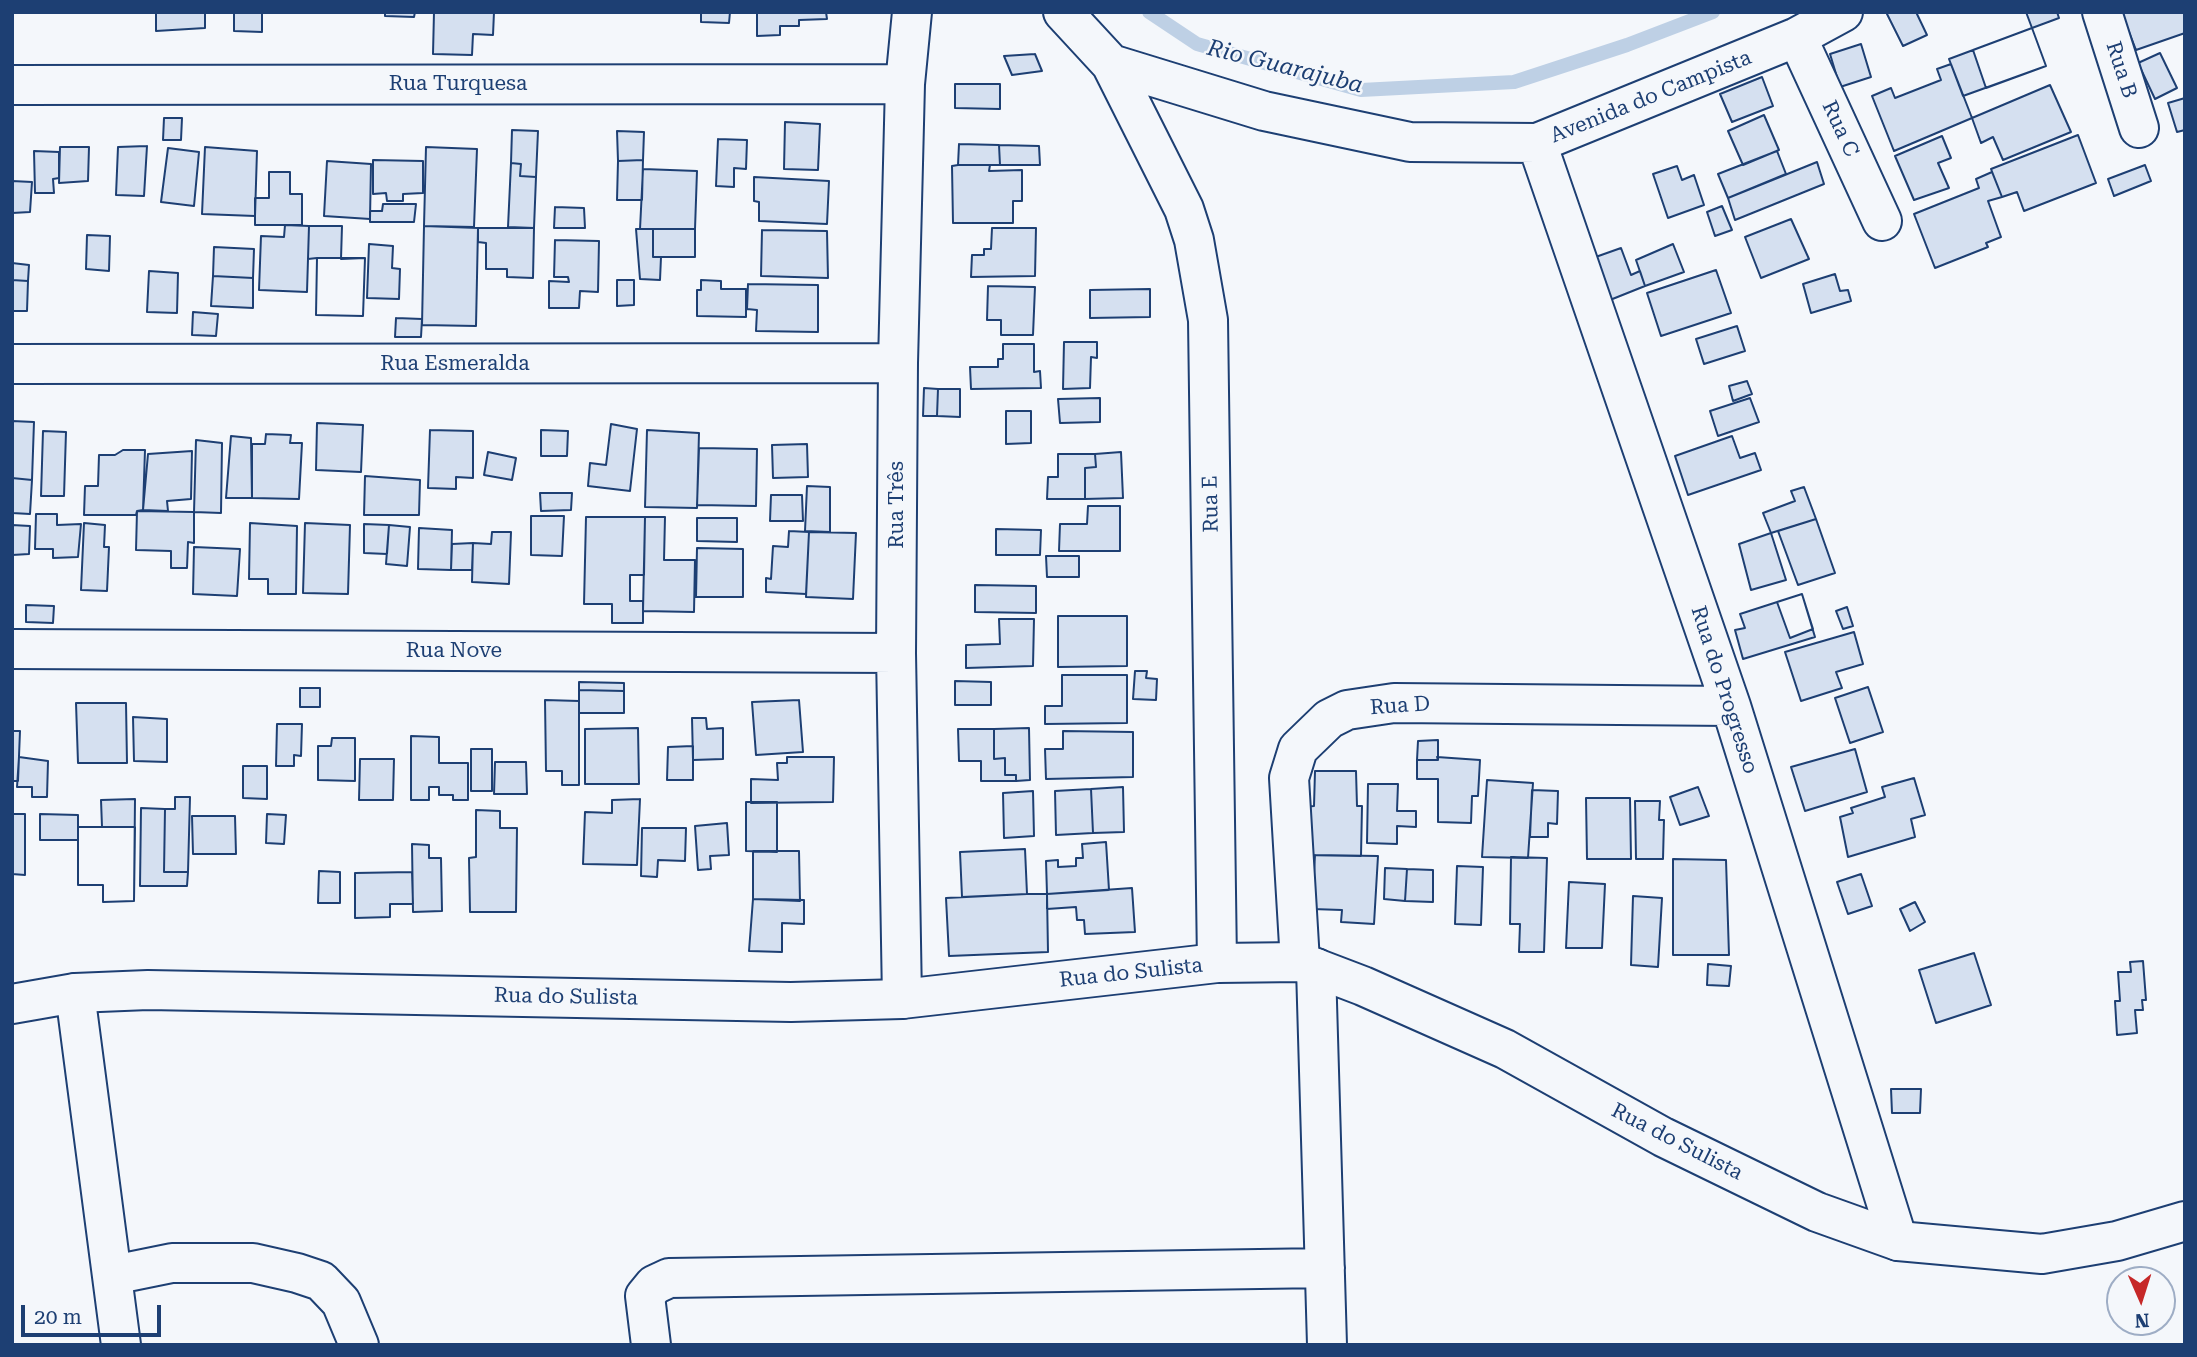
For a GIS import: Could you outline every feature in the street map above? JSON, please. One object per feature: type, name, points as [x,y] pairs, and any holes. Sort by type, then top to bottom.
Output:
[{"type":"street","name":"Rua Três","points":[[902,999],[896,653],[898,363],[905,84],[912,12]]},
{"type":"street","points":[[1063,12],[1111,64]]},
{"type":"street","name":"Avenida do Campista","points":[[1111,64],[1264,111],[1410,142],[1537,143],[1797,37],[1843,12]]},
{"type":"street","name":"Rua B","points":[[2102,12],[2139,128]]},
{"type":"street","name":"Rua C","points":[[1797,37],[1882,221]]},
{"type":"street","name":"Rua E","points":[[1111,64],[1184,209],[1195,240],[1208,320],[1217,963]]},
{"type":"street","name":"Rua Turquesa","points":[[12,85],[905,84]]},
{"type":"street","name":"Rua do Progresso","points":[[1537,143],[1731,706],[1898,1241]]},
{"type":"street","name":"Rua Esmeralda","points":[[12,365],[898,363]]},
{"type":"street","name":"Rua Nove","points":[[12,649],[896,653]]},
{"type":"street","name":"Rua D","points":[[1327,1345],[1308,965],[1289,778],[1298,749],[1329,719],[1347,710],[1394,703],[1731,706]]},
{"type":"street","name":"Rua do Sulista","points":[[12,1004],[75,993],[342,992],[791,1002],[902,999],[1217,963],[1308,965],[1505,1048],[1663,1137],[1817,1212],[1898,1241],[2042,1254],[2117,1241],[2185,1221]]},
{"type":"street","points":[[75,993],[121,1345]]},
{"type":"street","points":[[113,1275],[172,1263],[253,1263],[297,1273],[321,1281],[341,1302],[359,1345]]},
{"type":"street","points":[[651,1345],[645,1296],[653,1285],[669,1278],[1325,1268]]},
{"type":"building","points":[[156,12],[205,12],[205,28],[156,31]]},
{"type":"building","points":[[234,12],[262,12],[262,32],[234,31]]},
{"type":"building","points":[[385,12],[415,12],[414,17],[385,16]]},
{"type":"building","points":[[434,12],[494,12],[493,35],[473,34],[472,55],[433,54]]},
{"type":"building","points":[[701,12],[730,12],[729,23],[701,22]]},
{"type":"building","points":[[757,12],[826,12],[827,19],[799,20],[799,26],[780,26],[780,35],[757,36]]},
{"type":"building","points":[[1886,12],[1916,12],[1927,35],[1903,46]]},
{"type":"building","points":[[2026,12],[2057,12],[2059,18],[2032,28]]},
{"type":"building","points":[[2185,12],[2185,33],[2136,50],[2122,14]]},
{"type":"building","points":[[2032,28],[2046,66],[1986,88],[1973,50]]},
{"type":"building","points":[[2032,28],[2046,66],[1963,96],[1949,59]]},
{"type":"building","points":[[1861,44],[1871,77],[1840,87],[1830,54]]},
{"type":"building","points":[[2160,53],[2177,88],[2155,99],[2138,63]]},
{"type":"building","points":[[1035,54],[1042,71],[1012,75],[1004,56]]},
{"type":"building","points":[[1951,64],[1972,118],[1894,151],[1872,96],[1891,88],[1895,98],[1941,80],[1937,69]]},
{"type":"building","points":[[1762,77],[1773,106],[1732,122],[1720,94]]},
{"type":"building","points":[[955,84],[1000,84],[1000,109],[955,108]]},
{"type":"building","points":[[2050,85],[2071,132],[2003,160],[1993,137],[1981,143],[1972,118]]},
{"type":"building","points":[[2185,98],[2185,130],[2177,132],[2168,103]]},
{"type":"building","points":[[1764,115],[1779,150],[1743,165],[1728,131]]},
{"type":"building","points":[[164,118],[182,118],[181,140],[163,140]]},
{"type":"building","points":[[785,122],[820,124],[818,170],[784,169]]},
{"type":"building","points":[[512,130],[538,131],[536,177],[520,176],[521,164],[511,163]]},
{"type":"building","points":[[617,131],[644,132],[643,160],[618,161]]},
{"type":"building","points":[[2078,135],[2096,183],[2024,211],[2017,192],[2002,197],[1991,169]]},
{"type":"building","points":[[1942,136],[1951,158],[1938,163],[1949,188],[1914,200],[1895,156]]},
{"type":"building","points":[[718,139],[747,140],[746,169],[734,168],[734,187],[716,186]]},
{"type":"building","points":[[959,144],[999,145],[1000,165],[958,165]]},
{"type":"building","points":[[999,145],[1039,146],[1040,165],[1000,165]]},
{"type":"building","points":[[147,146],[144,196],[116,195],[118,147]]},
{"type":"building","points":[[60,147],[89,147],[88,181],[59,183]]},
{"type":"building","points":[[205,147],[257,151],[255,216],[202,214]]},
{"type":"building","points":[[426,147],[477,149],[474,227],[424,226]]},
{"type":"building","points":[[168,148],[199,152],[194,206],[161,202]]},
{"type":"building","points":[[34,151],[59,152],[59,178],[53,179],[54,193],[35,193]]},
{"type":"building","points":[[1777,151],[1786,174],[1728,198],[1718,174]]},
{"type":"building","points":[[373,160],[423,161],[423,193],[403,194],[403,201],[387,201],[386,193],[373,194]]},
{"type":"building","points":[[643,160],[642,200],[617,200],[618,161]]},
{"type":"building","points":[[327,161],[371,164],[370,219],[324,216]]},
{"type":"building","points":[[1817,162],[1824,184],[1735,220],[1728,198]]},
{"type":"building","points":[[511,163],[521,164],[520,176],[536,177],[534,228],[508,227]]},
{"type":"building","points":[[990,165],[989,171],[1022,170],[1022,201],[1013,201],[1013,223],[953,223],[952,166]]},
{"type":"building","points":[[2145,165],[2151,181],[2114,196],[2108,179]]},
{"type":"building","points":[[1677,166],[1682,180],[1694,175],[1704,205],[1668,218],[1653,174]]},
{"type":"building","points":[[643,169],[697,171],[695,229],[640,229]]},
{"type":"building","points":[[269,172],[290,172],[290,194],[302,194],[302,225],[255,225],[255,198],[269,198]]},
{"type":"building","points":[[1992,172],[2002,197],[1988,201],[2001,237],[1986,243],[1988,247],[1935,268],[1914,214],[1979,188],[1976,179]]},
{"type":"building","points":[[754,177],[829,181],[827,224],[759,221],[759,202],[754,201]]},
{"type":"building","points":[[12,181],[32,182],[30,212],[12,213]]},
{"type":"building","points":[[383,204],[416,204],[414,222],[370,222],[370,211],[382,211]]},
{"type":"building","points":[[1722,206],[1732,230],[1715,236],[1707,212]]},
{"type":"building","points":[[555,207],[584,208],[585,228],[554,228]]},
{"type":"building","points":[[1791,219],[1809,259],[1761,278],[1745,237]]},
{"type":"building","points":[[285,225],[309,226],[307,292],[259,290],[261,236],[284,237]]},
{"type":"building","points":[[309,226],[342,226],[341,259],[365,258],[363,316],[316,315],[317,258],[308,259]]},
{"type":"building","points":[[424,226],[478,228],[476,326],[422,325]]},
{"type":"building","points":[[478,228],[534,228],[533,278],[507,277],[507,269],[486,269],[486,243],[478,242]]},
{"type":"building","points":[[992,228],[1036,228],[1035,276],[971,277],[972,255],[984,255],[984,249],[991,249]]},
{"type":"building","points":[[636,229],[653,229],[653,257],[661,257],[660,280],[640,279]]},
{"type":"building","points":[[653,229],[695,229],[695,257],[653,257]]},
{"type":"building","points":[[762,230],[827,231],[828,278],[761,276]]},
{"type":"building","points":[[87,235],[110,236],[109,271],[86,269]]},
{"type":"building","points":[[555,240],[599,241],[598,292],[580,291],[579,308],[549,308],[549,281],[569,282],[568,277],[554,277]]},
{"type":"building","points":[[369,244],[393,246],[392,268],[400,269],[399,299],[367,298]]},
{"type":"building","points":[[1673,244],[1684,272],[1645,286],[1636,260]]},
{"type":"building","points":[[214,247],[254,249],[253,278],[213,276]]},
{"type":"building","points":[[1621,248],[1631,275],[1640,271],[1645,286],[1605,302],[1590,259]]},
{"type":"building","points":[[317,258],[365,258],[363,316],[316,315]]},
{"type":"building","points":[[12,263],[29,265],[28,281],[12,280]]},
{"type":"building","points":[[1716,270],[1731,313],[1661,336],[1647,293]]},
{"type":"building","points":[[149,271],[178,273],[177,313],[147,312]]},
{"type":"building","points":[[1835,274],[1840,291],[1848,290],[1851,301],[1811,313],[1803,284]]},
{"type":"building","points":[[213,276],[253,278],[253,308],[211,306]]},
{"type":"building","points":[[12,280],[28,281],[27,311],[12,311]]},
{"type":"building","points":[[617,280],[634,280],[634,305],[617,306]]},
{"type":"building","points":[[701,280],[721,281],[721,289],[746,289],[746,317],[697,316],[697,290],[701,290]]},
{"type":"building","points":[[748,284],[818,285],[818,332],[756,331],[757,310],[747,309]]},
{"type":"building","points":[[988,286],[1035,287],[1033,335],[1001,335],[1001,320],[987,320]]},
{"type":"building","points":[[1150,289],[1150,317],[1090,318],[1090,290]]},
{"type":"building","points":[[193,312],[218,314],[216,336],[192,335]]},
{"type":"building","points":[[396,318],[422,319],[421,337],[395,337]]},
{"type":"building","points":[[1737,326],[1745,351],[1704,364],[1696,339]]},
{"type":"building","points":[[1064,342],[1097,342],[1097,358],[1091,357],[1090,388],[1063,389]]},
{"type":"building","points":[[1003,344],[1034,344],[1034,372],[1040,371],[1041,388],[971,389],[970,367],[998,367],[998,359],[1003,359]]},
{"type":"building","points":[[1747,381],[1752,394],[1733,401],[1729,386]]},
{"type":"building","points":[[924,388],[938,389],[937,416],[923,416]]},
{"type":"building","points":[[938,389],[960,389],[960,417],[937,416]]},
{"type":"building","points":[[1100,398],[1100,422],[1060,423],[1058,399]]},
{"type":"building","points":[[1750,398],[1759,422],[1718,436],[1710,411]]},
{"type":"building","points":[[1006,411],[1031,411],[1031,443],[1006,444]]},
{"type":"building","points":[[12,421],[34,422],[32,480],[12,478]]},
{"type":"building","points":[[317,423],[363,425],[361,472],[316,470]]},
{"type":"building","points":[[611,424],[637,429],[630,491],[588,486],[590,463],[606,465]]},
{"type":"building","points":[[430,430],[473,431],[473,478],[456,477],[456,489],[428,488]]},
{"type":"building","points":[[541,430],[568,431],[567,456],[541,456]]},
{"type":"building","points":[[647,430],[699,433],[697,508],[645,507]]},
{"type":"building","points":[[43,431],[66,432],[64,496],[41,496]]},
{"type":"building","points":[[266,434],[291,435],[290,443],[302,443],[299,499],[252,498],[252,444],[265,444]]},
{"type":"building","points":[[231,436],[251,438],[252,498],[226,498]]},
{"type":"building","points":[[1732,436],[1740,458],[1755,453],[1761,470],[1688,495],[1675,456]]},
{"type":"building","points":[[196,440],[222,443],[221,513],[194,512]]},
{"type":"building","points":[[807,444],[808,477],[773,478],[772,445]]},
{"type":"building","points":[[699,448],[757,449],[756,506],[697,505]]},
{"type":"building","points":[[123,450],[145,450],[143,510],[137,511],[136,515],[84,515],[85,486],[98,486],[99,455],[115,455]]},
{"type":"building","points":[[192,451],[191,499],[167,501],[168,511],[143,510],[148,454]]},
{"type":"building","points":[[488,452],[516,458],[512,480],[484,475]]},
{"type":"building","points":[[1121,452],[1123,498],[1085,499],[1085,468],[1096,467],[1095,454]]},
{"type":"building","points":[[1058,454],[1095,454],[1096,467],[1085,468],[1085,499],[1047,499],[1048,477],[1058,477]]},
{"type":"building","points":[[365,476],[420,480],[419,515],[364,515]]},
{"type":"building","points":[[12,478],[32,480],[30,514],[12,513]]},
{"type":"building","points":[[807,486],[830,487],[830,532],[805,531]]},
{"type":"building","points":[[1804,487],[1816,519],[1771,533],[1763,513],[1795,501],[1791,491]]},
{"type":"building","points":[[540,493],[572,493],[571,510],[541,511]]},
{"type":"building","points":[[771,495],[802,495],[803,521],[770,521]]},
{"type":"building","points":[[1088,506],[1120,506],[1120,551],[1059,551],[1060,524],[1087,524]]},
{"type":"building","points":[[137,511],[194,512],[194,543],[188,542],[187,568],[171,568],[171,551],[136,550]]},
{"type":"building","points":[[36,514],[57,514],[57,525],[81,524],[78,557],[53,558],[53,549],[35,549]]},
{"type":"building","points":[[531,516],[564,516],[562,556],[531,555]]},
{"type":"building","points":[[586,517],[645,517],[644,575],[630,575],[630,601],[643,601],[643,623],[612,623],[612,604],[584,604]]},
{"type":"building","points":[[645,517],[665,517],[664,560],[695,560],[694,612],[643,611]]},
{"type":"building","points":[[697,518],[737,518],[737,542],[697,541]]},
{"type":"building","points":[[1816,519],[1835,573],[1798,585],[1778,531]]},
{"type":"building","points":[[84,523],[105,525],[104,547],[109,547],[107,591],[81,590]]},
{"type":"building","points":[[250,523],[297,526],[296,594],[268,594],[268,579],[249,579]]},
{"type":"building","points":[[305,523],[350,525],[348,594],[303,593]]},
{"type":"building","points":[[364,524],[389,525],[387,554],[364,553]]},
{"type":"building","points":[[12,525],[30,526],[29,554],[12,555]]},
{"type":"building","points":[[389,525],[410,527],[407,566],[386,564]]},
{"type":"building","points":[[419,528],[452,530],[451,570],[418,569]]},
{"type":"building","points":[[996,529],[1041,530],[1040,555],[996,555]]},
{"type":"building","points":[[789,531],[809,532],[806,594],[766,592],[766,578],[771,579],[773,546],[788,547]]},
{"type":"building","points":[[492,532],[511,532],[509,584],[472,582],[473,543],[491,544]]},
{"type":"building","points":[[809,532],[856,533],[853,599],[806,597]]},
{"type":"building","points":[[1771,533],[1786,580],[1751,590],[1739,544]]},
{"type":"building","points":[[473,543],[472,570],[451,570],[452,544]]},
{"type":"building","points":[[194,547],[240,549],[237,596],[193,594]]},
{"type":"building","points":[[697,548],[743,549],[743,597],[696,597]]},
{"type":"building","points":[[1046,556],[1079,556],[1079,577],[1047,577]]},
{"type":"building","points":[[975,585],[1036,586],[1036,613],[975,612]]},
{"type":"building","points":[[1802,594],[1815,637],[1743,659],[1735,630],[1745,628],[1740,614]]},
{"type":"building","points":[[1802,594],[1813,629],[1790,638],[1777,602]]},
{"type":"building","points":[[26,605],[54,606],[53,623],[26,622]]},
{"type":"building","points":[[1847,607],[1853,626],[1843,629],[1836,611]]},
{"type":"building","points":[[1058,616],[1127,616],[1127,666],[1058,667]]},
{"type":"building","points":[[999,619],[1034,619],[1033,666],[966,668],[966,645],[1000,644]]},
{"type":"building","points":[[1854,632],[1863,664],[1836,672],[1842,688],[1801,701],[1785,652]]},
{"type":"building","points":[[1135,671],[1147,671],[1146,678],[1157,679],[1156,700],[1133,699]]},
{"type":"building","points":[[1062,675],[1127,675],[1127,723],[1045,724],[1045,706],[1062,706]]},
{"type":"building","points":[[955,681],[991,682],[991,705],[955,705]]},
{"type":"building","points":[[579,682],[624,683],[624,691],[579,690]]},
{"type":"building","points":[[1868,687],[1883,732],[1850,743],[1835,698]]},
{"type":"building","points":[[300,688],[320,688],[320,707],[300,707]]},
{"type":"building","points":[[579,690],[624,691],[624,713],[579,713]]},
{"type":"building","points":[[545,700],[579,701],[579,785],[562,785],[562,771],[546,771]]},
{"type":"building","points":[[799,700],[803,752],[756,755],[752,702]]},
{"type":"building","points":[[76,703],[126,703],[127,763],[78,763]]},
{"type":"building","points":[[133,717],[167,719],[167,762],[134,761]]},
{"type":"building","points":[[692,718],[706,718],[707,729],[723,728],[723,759],[693,760]]},
{"type":"building","points":[[277,724],[302,724],[301,756],[294,755],[294,766],[276,766]]},
{"type":"building","points":[[638,728],[639,784],[585,784],[585,729]]},
{"type":"building","points":[[1029,728],[1030,780],[1016,781],[1016,775],[1005,775],[1005,758],[994,759],[994,729]]},
{"type":"building","points":[[958,729],[994,729],[994,759],[1005,758],[1005,775],[1016,775],[1016,781],[981,781],[981,761],[959,761]]},
{"type":"building","points":[[12,731],[20,731],[18,781],[12,781]]},
{"type":"building","points":[[1063,731],[1133,732],[1133,777],[1046,779],[1045,749],[1063,749]]},
{"type":"building","points":[[411,736],[439,737],[439,763],[468,763],[468,800],[453,800],[453,795],[439,795],[439,787],[429,787],[429,800],[411,800]]},
{"type":"building","points":[[332,738],[355,738],[355,781],[318,780],[318,746],[331,746]]},
{"type":"building","points":[[1438,740],[1438,760],[1417,760],[1418,741]]},
{"type":"building","points":[[693,746],[693,780],[667,780],[668,747]]},
{"type":"building","points":[[471,749],[492,749],[492,791],[471,791]]},
{"type":"building","points":[[1855,749],[1867,792],[1805,811],[1791,767]]},
{"type":"building","points":[[19,757],[48,761],[47,797],[32,797],[32,787],[17,787]]},
{"type":"building","points":[[787,757],[834,757],[833,802],[751,803],[751,779],[778,780],[777,763],[787,763]]},
{"type":"building","points":[[1437,757],[1480,760],[1478,796],[1472,796],[1471,823],[1438,822],[1438,779],[1417,779],[1417,760],[1438,760]]},
{"type":"building","points":[[360,759],[394,759],[393,800],[359,800]]},
{"type":"building","points":[[495,762],[526,762],[527,794],[494,794]]},
{"type":"building","points":[[243,766],[267,766],[267,799],[243,798]]},
{"type":"building","points":[[1315,771],[1356,771],[1357,806],[1362,806],[1361,856],[1302,855],[1302,807],[1314,806]]},
{"type":"building","points":[[1914,778],[1925,815],[1911,819],[1915,837],[1848,857],[1840,817],[1853,813],[1851,808],[1885,797],[1882,787]]},
{"type":"building","points":[[1487,780],[1533,783],[1528,858],[1482,857]]},
{"type":"building","points":[[1368,784],[1398,784],[1397,811],[1416,811],[1416,827],[1397,826],[1397,844],[1367,843]]},
{"type":"building","points":[[1123,787],[1124,832],[1093,833],[1091,789]]},
{"type":"building","points":[[1698,787],[1709,816],[1680,825],[1670,797]]},
{"type":"building","points":[[1091,789],[1093,833],[1056,835],[1055,791]]},
{"type":"building","points":[[1532,790],[1558,791],[1557,824],[1548,823],[1548,837],[1530,837]]},
{"type":"building","points":[[1033,791],[1034,836],[1004,838],[1003,793]]},
{"type":"building","points":[[175,797],[190,797],[188,872],[164,872],[165,809],[175,809]]},
{"type":"building","points":[[1586,798],[1630,798],[1631,859],[1587,859]]},
{"type":"building","points":[[135,799],[134,901],[103,902],[103,885],[78,885],[78,827],[102,827],[101,800]]},
{"type":"building","points":[[640,799],[637,865],[583,864],[585,812],[612,813],[612,800]]},
{"type":"building","points":[[1635,801],[1660,801],[1659,820],[1664,820],[1663,859],[1636,859]]},
{"type":"building","points":[[746,802],[777,802],[777,852],[746,851]]},
{"type":"building","points":[[141,808],[165,809],[164,872],[188,872],[187,886],[140,886]]},
{"type":"building","points":[[476,810],[500,811],[500,828],[517,828],[516,912],[470,912],[469,858],[476,857]]},
{"type":"building","points":[[12,814],[25,814],[25,875],[12,874]]},
{"type":"building","points":[[40,814],[78,815],[78,840],[40,840]]},
{"type":"building","points":[[267,814],[286,815],[284,844],[266,843]]},
{"type":"building","points":[[192,816],[235,816],[236,854],[193,854]]},
{"type":"building","points":[[727,823],[729,855],[710,856],[711,869],[698,870],[695,826]]},
{"type":"building","points":[[78,827],[135,827],[134,901],[103,902],[103,885],[78,885]]},
{"type":"building","points":[[642,828],[686,828],[685,861],[658,860],[657,877],[641,876]]},
{"type":"building","points":[[1106,842],[1109,890],[1047,894],[1046,861],[1058,860],[1058,867],[1076,866],[1076,858],[1083,858],[1082,844]]},
{"type":"building","points":[[412,844],[429,845],[429,858],[441,858],[442,911],[413,912]]},
{"type":"building","points":[[1025,849],[1027,894],[962,897],[960,852]]},
{"type":"building","points":[[753,851],[799,851],[800,901],[753,899]]},
{"type":"building","points":[[1315,855],[1378,856],[1374,924],[1341,922],[1342,910],[1312,909]]},
{"type":"building","points":[[1511,857],[1547,858],[1544,952],[1519,952],[1520,924],[1510,924]]},
{"type":"building","points":[[1673,859],[1726,860],[1729,955],[1673,955]]},
{"type":"building","points":[[1457,866],[1483,867],[1481,925],[1455,924]]},
{"type":"building","points":[[1385,868],[1407,869],[1405,901],[1384,899]]},
{"type":"building","points":[[1407,869],[1433,870],[1433,902],[1405,901]]},
{"type":"building","points":[[319,871],[340,872],[340,903],[318,903]]},
{"type":"building","points":[[412,872],[413,904],[390,904],[390,917],[355,918],[355,873]]},
{"type":"building","points":[[1861,874],[1872,906],[1848,914],[1837,882]]},
{"type":"building","points":[[1569,882],[1605,884],[1602,948],[1566,948]]},
{"type":"building","points":[[1132,888],[1135,932],[1085,934],[1084,920],[1077,920],[1076,907],[1047,909],[1047,894]]},
{"type":"building","points":[[1047,894],[1048,952],[949,956],[946,898]]},
{"type":"building","points":[[1633,896],[1662,898],[1658,967],[1631,965]]},
{"type":"building","points":[[753,899],[804,900],[804,924],[782,923],[782,952],[749,951]]},
{"type":"building","points":[[1915,902],[1925,922],[1910,931],[1900,909]]},
{"type":"building","points":[[1974,953],[1991,1005],[1936,1023],[1919,970]]},
{"type":"building","points":[[2143,961],[2146,1000],[2142,1000],[2143,1010],[2135,1010],[2137,1033],[2117,1035],[2115,1001],[2120,1001],[2118,972],[2131,972],[2130,962]]},
{"type":"building","points":[[1708,964],[1731,966],[1729,986],[1707,985]]},
{"type":"building","points":[[1891,1089],[1921,1089],[1920,1113],[1892,1113]]},
{"type":"waterway","name":"Rio Guarajuba","points":[[1149,12],[1197,44],[1361,90],[1514,82],[1627,45],[1713,12]]}]
